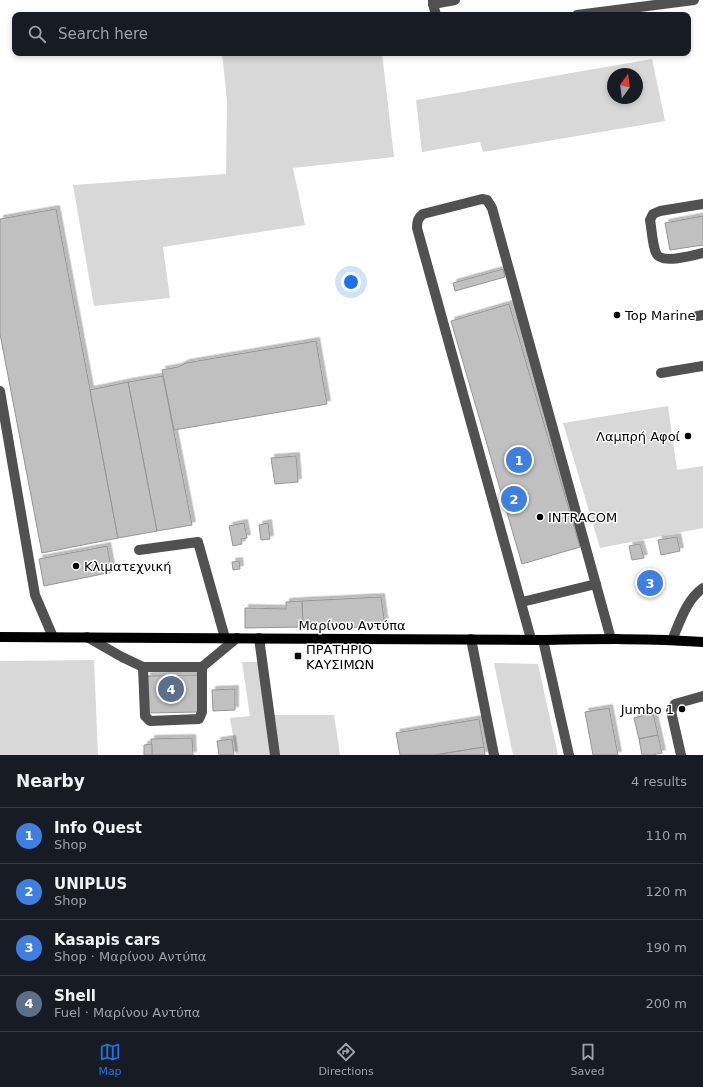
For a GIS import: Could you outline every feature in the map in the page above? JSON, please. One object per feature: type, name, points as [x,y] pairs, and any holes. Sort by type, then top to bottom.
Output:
[{"type":"main road","name":"Μαρίνου Αντύπα","points":[[0,637],[543,640],[611,639],[703,642]]},
{"type":"street","points":[[435,12],[433,2],[455,0]]},
{"type":"street","points":[[600,12],[694,0]]},
{"type":"street","points":[[531,639],[522,602],[417,228],[419,217],[423,214],[482,199],[487,200],[492,208],[611,639]]},
{"type":"street","points":[[703,204],[660,211],[653,214],[650,220],[657,255],[662,259],[670,260],[703,253]]},
{"type":"street","points":[[661,373],[703,366]]},
{"type":"street","points":[[0,391],[35,595],[53,637]]},
{"type":"street","points":[[139,550],[198,542],[225,638]]},
{"type":"street","points":[[522,602],[596,584]]},
{"type":"street","points":[[672,640],[686,608],[692,599],[703,588]]},
{"type":"street","points":[[87,637],[143,667],[202,667],[237,638]]},
{"type":"street","points":[[259,638],[275,755]]},
{"type":"street","points":[[471,639],[494,755]]},
{"type":"street","points":[[543,640],[568,755]]},
{"type":"street","points":[[143,667],[145,716],[150,721],[199,719],[202,712],[202,667]]},
{"type":"street","points":[[681,755],[671,711],[675,704],[703,696]]},
{"type":"shaded area","points":[[222,56],[382,56],[394,157],[293,168],[305,225],[163,247],[170,298],[94,306],[73,185],[226,174],[227,101]]},
{"type":"shaded area","points":[[652,59],[665,121],[483,152],[480,142],[422,152],[416,100]]},
{"type":"shaded area","points":[[668,406],[677,470],[703,466],[703,528],[600,548],[563,423]]},
{"type":"shaded area","points":[[94,660],[98,755],[0,755],[0,661]]},
{"type":"shaded area","points":[[242,662],[258,662],[271,755],[236,755],[230,718],[250,716]]},
{"type":"shaded area","points":[[494,663],[538,664],[558,755],[513,755]]},
{"type":"shaded area","points":[[273,715],[334,715],[340,755],[280,755]]},
{"type":"building","points":[[56,209],[118,538],[42,553],[0,334],[0,219]]},
{"type":"building","points":[[703,216],[703,245],[670,250],[665,223]]},
{"type":"building","points":[[503,269],[505,277],[455,291],[453,283]]},
{"type":"building","points":[[509,304],[580,547],[522,564],[451,321]]},
{"type":"building","points":[[316,341],[327,404],[174,430],[162,370],[178,367],[186,363]]},
{"type":"building","points":[[163,376],[192,525],[157,531],[128,382]]},
{"type":"building","points":[[128,382],[157,531],[118,538],[90,390]]},
{"type":"building","points":[[296,456],[298,482],[275,484],[271,458]]},
{"type":"building","points":[[244,523],[247,538],[241,539],[242,544],[233,546],[229,526]]},
{"type":"building","points":[[268,523],[270,539],[261,540],[259,525]]},
{"type":"building","points":[[677,537],[680,551],[661,555],[658,540]]},
{"type":"building","points":[[640,544],[644,558],[632,560],[629,546]]},
{"type":"building","name":"Κλιματεχνική","points":[[107,546],[112,572],[44,586],[39,559]]},
{"type":"building","points":[[239,561],[240,569],[233,570],[232,562]]},
{"type":"building","points":[[381,597],[385,626],[339,628],[303,627],[302,601]]},
{"type":"building","points":[[302,601],[303,627],[245,628],[245,608],[286,609],[286,602]]},
{"type":"building","points":[[198,675],[199,712],[148,713],[147,676]]},
{"type":"building","points":[[235,689],[235,710],[213,711],[212,690]]},
{"type":"building","points":[[609,708],[618,755],[593,755],[585,712]]},
{"type":"building","points":[[653,713],[658,735],[639,739],[634,718]]},
{"type":"building","points":[[479,719],[484,747],[435,755],[400,755],[396,733]]},
{"type":"building","points":[[658,735],[662,753],[642,755],[639,739]]},
{"type":"building","points":[[192,738],[193,755],[152,755],[151,739]]},
{"type":"building","points":[[232,739],[234,755],[219,755],[217,741]]},
{"type":"building","points":[[152,744],[152,755],[144,755],[144,745]]},
{"type":"building","points":[[484,747],[485,755],[435,755]]},
{"type":"place","name":"Top Marine","points":[[617,315]]},
{"type":"place","name":"Λαμπρή Αφοί","points":[[688,436]]},
{"type":"place","name":"Info Quest","points":[[519,460]]},
{"type":"place","name":"UNIPLUS","points":[[514,499]]},
{"type":"place","name":"INTRACOM","points":[[540,517]]},
{"type":"place","name":"Κλιματεχνική","points":[[76,566]]},
{"type":"place","name":"Kasapis cars","points":[[650,583]]},
{"type":"place","name":"ΠΡΑΤΗΡΙΟ ΚΑΥΣΙΜΩΝ","points":[[298,656]]},
{"type":"place","name":"Shell","points":[[171,689]]},
{"type":"place","name":"Jumbo 1","points":[[682,709]]}]
